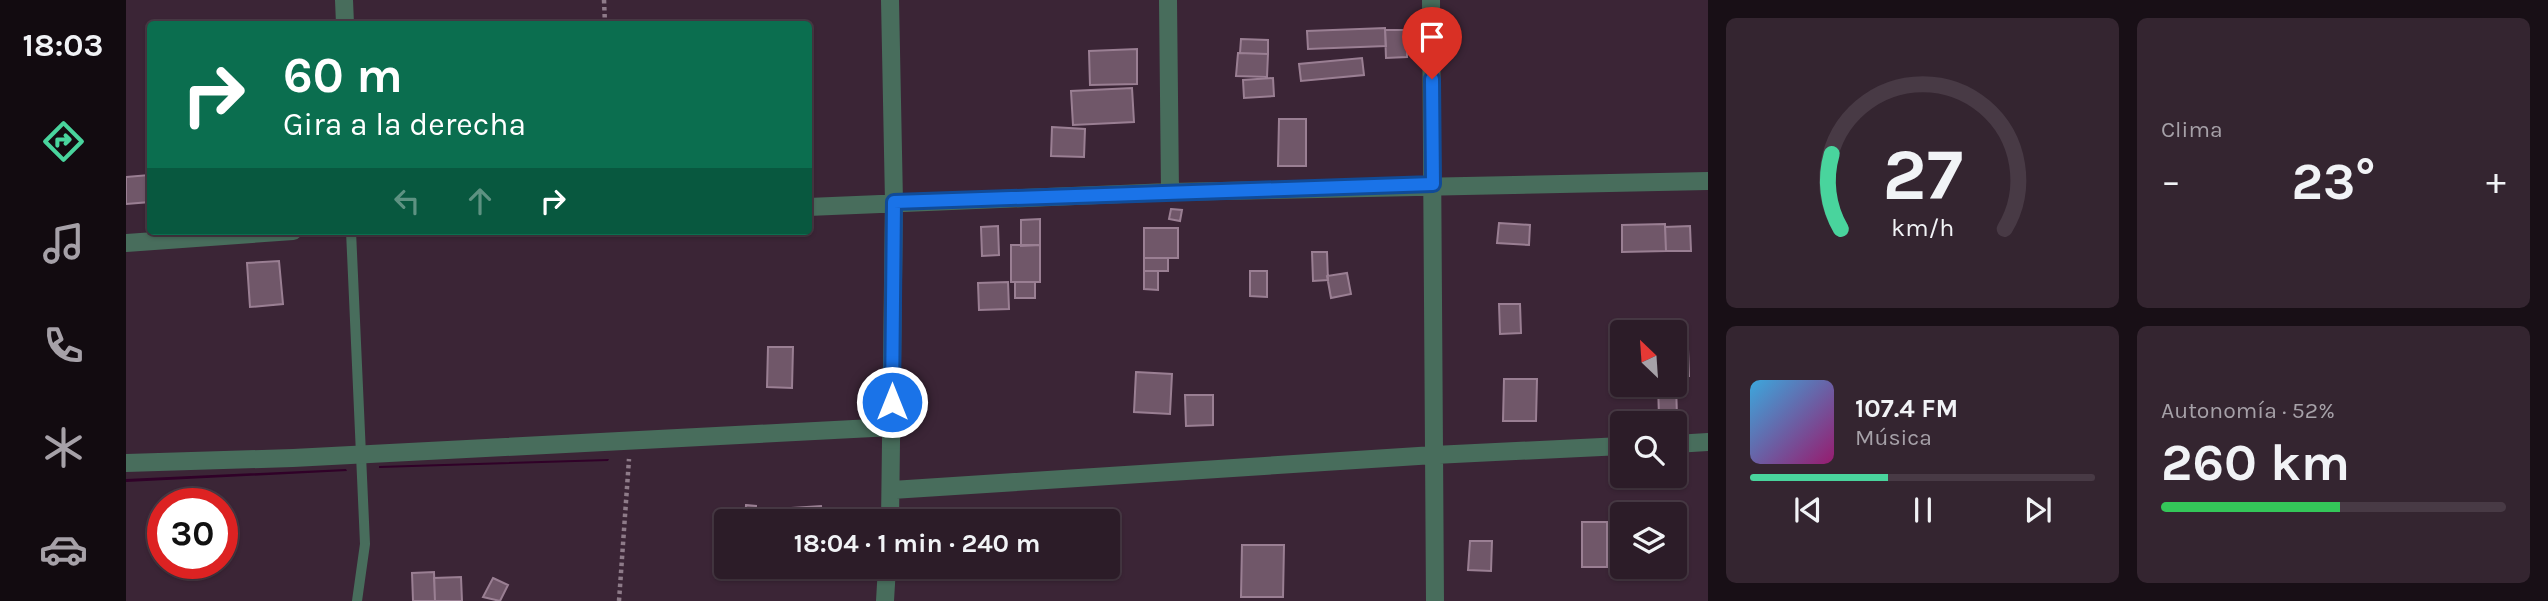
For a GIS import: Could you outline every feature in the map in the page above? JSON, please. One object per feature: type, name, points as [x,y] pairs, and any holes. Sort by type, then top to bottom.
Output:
[{"type":"street","points":[[344,0],[345,21]]},
{"type":"street","points":[[890,0],[894,202],[891,509]]},
{"type":"street","points":[[1168,0],[1170,191]]},
{"type":"street","points":[[1431,0],[1435,601]]},
{"type":"street","points":[[812,208],[1170,191],[1433,184],[1708,181]]},
{"type":"street","points":[[126,243],[237,235]]},
{"type":"street","points":[[126,463],[892,427]]},
{"type":"street","points":[[1687,443],[1708,442]]},
{"type":"street","points":[[892,490],[1434,455],[1610,447]]},
{"type":"street","points":[[885,601],[886,579]]},
{"type":"lane","points":[[351,235],[365,544],[357,601]]},
{"type":"path","points":[[604,0],[605,21]]},
{"type":"path","points":[[619,601],[631,440]]},
{"type":"shaded area","points":[[609,459],[608,461],[379,468],[379,466]]},
{"type":"shaded area","points":[[347,471],[126,482],[126,479]]},
{"type":"building","points":[[1385,28],[1386,46],[1308,49],[1307,31]]},
{"type":"building","points":[[1385,30],[1407,30],[1407,57],[1386,58]]},
{"type":"building","points":[[1241,39],[1268,40],[1268,54],[1240,53]]},
{"type":"building","points":[[1137,49],[1137,84],[1090,85],[1089,51]]},
{"type":"building","points":[[1238,53],[1268,54],[1267,77],[1236,76]]},
{"type":"building","points":[[1362,58],[1364,75],[1301,81],[1299,64]]},
{"type":"building","points":[[1273,78],[1274,96],[1244,98],[1243,80]]},
{"type":"building","points":[[1132,88],[1134,122],[1073,125],[1071,91]]},
{"type":"building","points":[[1279,119],[1306,119],[1306,166],[1278,166]]},
{"type":"building","points":[[1052,127],[1085,129],[1084,157],[1051,156]]},
{"type":"building","points":[[147,175],[147,202],[126,204],[126,177]]},
{"type":"building","points":[[1171,209],[1182,210],[1180,221],[1169,219]]},
{"type":"building","points":[[1040,219],[1040,245],[1021,246],[1021,220]]},
{"type":"building","points":[[1499,223],[1530,225],[1529,245],[1497,243]]},
{"type":"building","points":[[1665,224],[1666,251],[1622,252],[1622,225]]},
{"type":"building","points":[[998,226],[999,255],[982,256],[981,227]]},
{"type":"building","points":[[1690,226],[1691,251],[1666,251],[1665,227]]},
{"type":"building","points":[[1144,228],[1178,228],[1178,258],[1144,258]]},
{"type":"building","points":[[1011,245],[1040,245],[1040,282],[1011,282]]},
{"type":"building","points":[[1312,252],[1327,252],[1328,280],[1313,281]]},
{"type":"building","points":[[1144,258],[1168,258],[1168,271],[1144,271]]},
{"type":"building","points":[[279,261],[283,304],[250,307],[247,263]]},
{"type":"building","points":[[1144,271],[1158,271],[1158,290],[1144,289]]},
{"type":"building","points":[[1250,271],[1267,271],[1267,297],[1250,296]]},
{"type":"building","points":[[1347,273],[1351,294],[1331,298],[1327,276]]},
{"type":"building","points":[[1008,282],[1009,309],[979,310],[978,283]]},
{"type":"building","points":[[1015,282],[1035,282],[1035,298],[1015,298]]},
{"type":"building","points":[[1499,304],[1520,304],[1521,333],[1500,334]]},
{"type":"building","points":[[768,347],[793,347],[792,388],[767,387]]},
{"type":"building","points":[[1687,349],[1689,376],[1687,376]]},
{"type":"building","points":[[1136,372],[1172,374],[1170,414],[1134,412]]},
{"type":"building","points":[[1504,379],[1537,379],[1536,421],[1503,421]]},
{"type":"building","points":[[1185,395],[1213,395],[1213,425],[1186,426]]},
{"type":"building","points":[[1658,397],[1676,397],[1677,411],[1659,411]]},
{"type":"building","points":[[746,505],[756,506],[756,509],[746,509]]},
{"type":"building","points":[[821,506],[821,509],[792,509]]},
{"type":"building","points":[[1582,522],[1607,522],[1607,567],[1582,567]]},
{"type":"building","points":[[1470,541],[1492,541],[1491,571],[1468,570]]},
{"type":"building","points":[[1242,545],[1284,545],[1283,597],[1241,597]]},
{"type":"building","points":[[434,572],[435,601],[413,601],[412,573]]},
{"type":"building","points":[[461,577],[462,601],[435,601],[434,578]]},
{"type":"building","points":[[493,578],[508,585],[500,601],[483,597]]},
{"type":"route","points":[[892,402],[894,202],[1433,184],[1432,79]]}]
